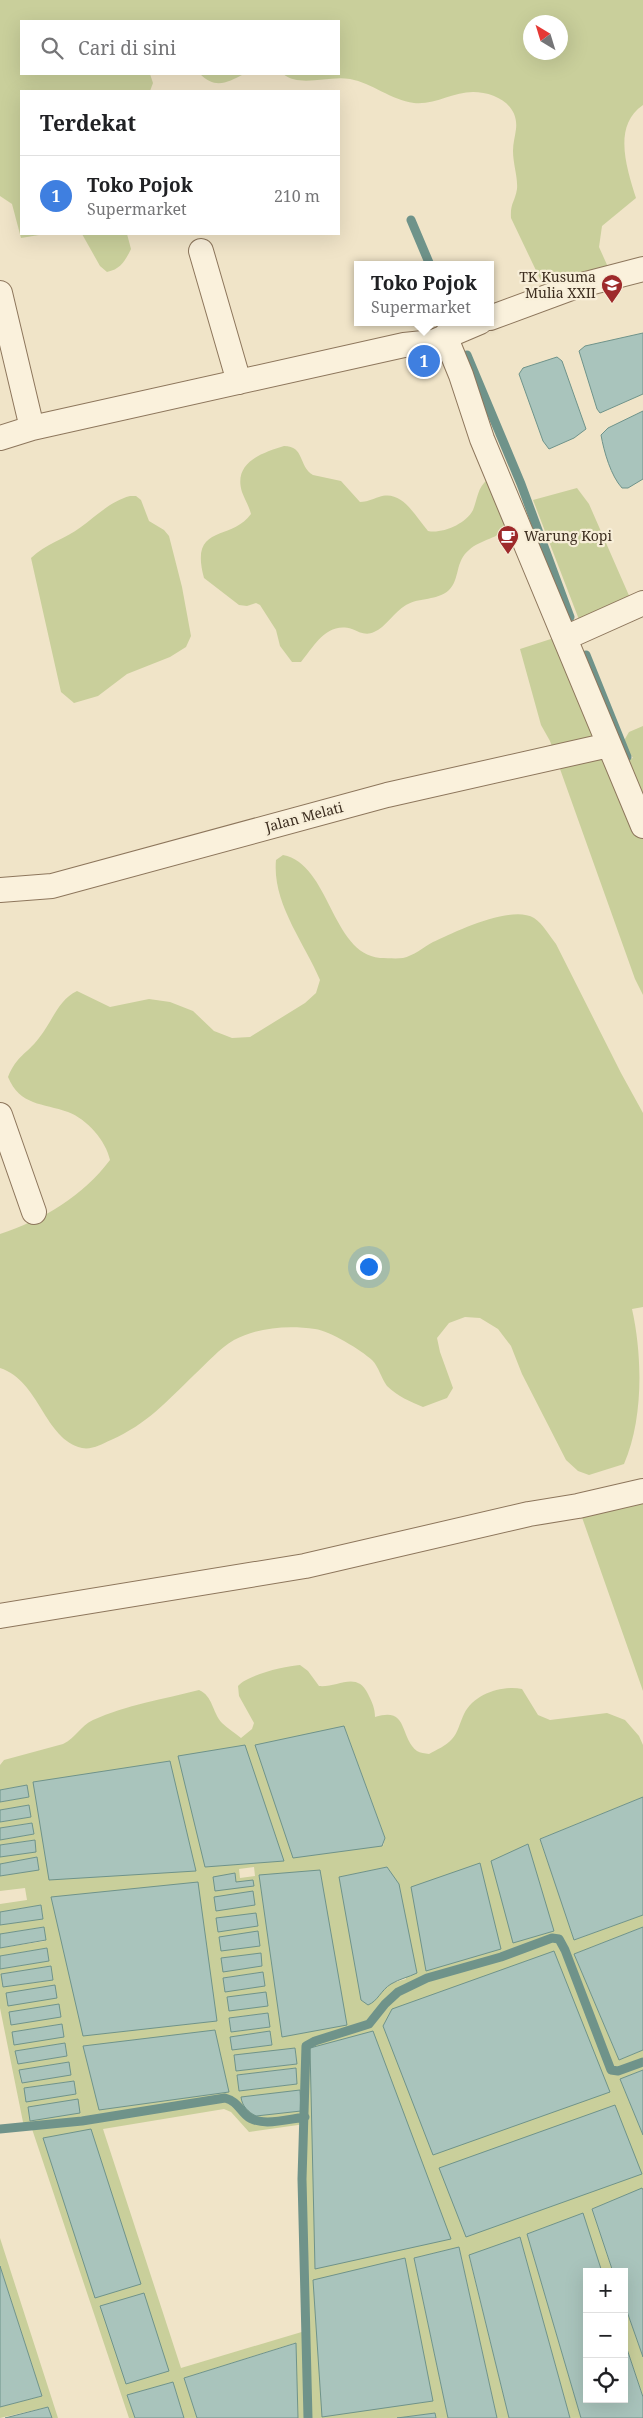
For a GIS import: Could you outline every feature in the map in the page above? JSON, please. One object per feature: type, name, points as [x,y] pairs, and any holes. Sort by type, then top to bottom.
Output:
[{"type":"street","points":[[201,250],[239,382]]},
{"type":"street","points":[[494,317],[574,287],[643,269]]},
{"type":"street","points":[[0,293],[32,428]]},
{"type":"street","points":[[0,438],[32,428],[404,345],[433,342],[470,326]]},
{"type":"street","points":[[446,336],[482,439],[643,826]]},
{"type":"street","points":[[565,638],[643,603]]},
{"type":"street","name":"Jalan Melati","points":[[0,890],[52,886],[387,795],[609,745]]},
{"type":"street","points":[[0,1115],[34,1212]]},
{"type":"street","points":[[0,1616],[305,1566],[529,1514],[578,1506],[643,1491]]},
{"type":"green space","points":[[0,0],[643,0],[643,105],[633,114],[625,136],[626,161],[636,198],[602,226],[599,247],[612,276],[550,295],[542,283],[511,218],[511,209],[517,189],[513,151],[516,120],[514,113],[504,101],[489,94],[473,92],[429,102],[414,103],[397,99],[366,84],[350,79],[306,81],[285,75],[340,75],[340,20],[20,20],[20,75],[150,75],[153,83],[150,90],[20,90],[20,234],[12,204],[0,196]]},
{"type":"green space","points":[[201,75],[242,75],[221,83],[211,82]]},
{"type":"green space","points":[[20,235],[39,235],[21,238]]},
{"type":"green space","points":[[83,235],[127,235],[131,249],[122,264],[116,269],[107,272],[100,266]]},
{"type":"green space","points":[[284,446],[295,449],[305,467],[313,475],[341,481],[360,502],[387,496],[401,500],[428,531],[434,532],[453,527],[465,520],[473,510],[480,490],[488,479],[508,526],[500,534],[474,546],[465,554],[459,565],[455,581],[449,590],[439,596],[406,605],[382,627],[371,633],[363,633],[343,627],[328,632],[316,642],[301,662],[292,662],[280,646],[276,630],[260,605],[256,603],[247,606],[239,605],[204,578],[201,561],[202,549],[207,541],[243,523],[251,514],[240,482],[245,467],[258,456]]},
{"type":"green space","points":[[577,488],[589,504],[634,607],[583,630],[533,500]]},
{"type":"green space","points":[[130,496],[136,496],[141,500],[149,521],[164,530],[169,536],[182,587],[191,636],[186,647],[170,657],[127,674],[98,696],[74,703],[61,692],[31,558],[42,549],[75,531],[110,505]]},
{"type":"green space","points":[[557,637],[616,762],[633,758],[622,744],[629,732],[643,726],[643,995],[635,979],[550,741],[541,725],[520,649]]},
{"type":"green space","points":[[283,855],[299,862],[311,874],[340,926],[351,941],[364,953],[380,958],[407,957],[433,942],[468,926],[512,914],[524,915],[537,920],[556,944],[643,1113],[643,1307],[632,1309],[638,1348],[638,1409],[635,1429],[624,1464],[589,1475],[578,1471],[566,1460],[522,1374],[511,1346],[498,1329],[480,1318],[465,1317],[449,1323],[437,1338],[453,1388],[447,1398],[423,1407],[391,1390],[372,1360],[337,1337],[315,1329],[295,1327],[274,1328],[253,1332],[234,1340],[218,1352],[146,1420],[124,1434],[101,1445],[89,1448],[82,1448],[69,1443],[59,1434],[24,1385],[13,1375],[0,1368],[0,1234],[32,1222],[75,1196],[110,1160],[100,1138],[89,1125],[68,1112],[33,1102],[26,1098],[13,1086],[8,1077],[11,1070],[18,1059],[44,1032],[65,1000],[77,991],[110,1007],[149,999],[170,1002],[193,1011],[214,1031],[232,1038],[250,1037],[305,1003],[316,993],[320,980],[290,922],[279,892],[276,860]]},
{"type":"green space","points":[[643,1491],[643,1691],[578,1506]]},
{"type":"green space","points":[[300,1665],[308,1671],[319,1686],[352,1681],[358,1683],[369,1697],[374,1708],[375,1717],[386,1715],[398,1719],[411,1745],[421,1753],[429,1754],[450,1741],[456,1734],[464,1714],[474,1701],[489,1692],[506,1688],[522,1689],[538,1715],[550,1720],[607,1713],[625,1720],[639,1736],[643,1745],[643,1797],[540,1839],[574,1940],[643,1915],[643,1927],[574,1954],[619,2060],[643,2050],[643,2070],[620,2079],[643,2135],[643,2190],[592,2209],[612,2268],[601,2268],[582,2214],[527,2234],[581,2418],[570,2418],[520,2237],[469,2256],[509,2418],[497,2418],[459,2247],[414,2258],[448,2418],[436,2418],[435,2413],[397,2418],[298,2418],[295,2343],[184,2378],[197,2418],[184,2418],[173,2382],[127,2395],[135,2418],[129,2418],[31,2126],[24,2127],[0,2008],[0,1969],[49,1961],[47,1948],[0,1956],[0,1948],[45,1941],[43,1927],[0,1934],[0,1925],[43,1918],[41,1905],[0,1912],[0,1904],[27,1900],[25,1888],[0,1891],[0,1876],[39,1869],[37,1857],[0,1864],[0,1857],[36,1851],[34,1840],[0,1845],[0,1840],[34,1834],[31,1823],[0,1828],[0,1822],[31,1817],[29,1805],[0,1810],[0,1802],[29,1797],[27,1785],[0,1790],[0,1765],[4,1760],[63,1744],[85,1725],[106,1715],[132,1706],[199,1690],[210,1700],[222,1723],[241,1738],[252,1729],[254,1723],[239,1696],[238,1686],[249,1678],[276,1669]],"holes":[[[344,1726],[385,1838],[383,1846]],[[254,1867],[255,1876],[240,1878],[239,1869]],[[387,1867],[406,1979],[392,1983],[381,1992],[339,1877]],[[51,1966],[52,1980],[3,1987],[1,1974]],[[262,1972],[264,1986],[225,1991],[223,1978]],[[59,2004],[12,2025],[10,2012]],[[267,2013],[269,2027],[231,2032],[229,2018]],[[62,2024],[14,2045],[12,2032]],[[270,2031],[272,2045],[232,2050],[231,2037]],[[65,2043],[67,2056],[18,2064],[16,2051]],[[295,2048],[297,2064],[236,2071]],[[69,2062],[22,2083],[20,2070]],[[295,2068],[297,2084],[239,2091],[237,2075]],[[74,2081],[76,2094],[26,2101],[25,2088]],[[78,2100],[31,2121],[29,2107]],[[224,2109],[231,2112],[249,2132],[305,2124],[305,2331],[181,2368],[103,2129]]]},
{"type":"green space","points":[[0,2238],[58,2418],[52,2418],[48,2407],[0,2418],[0,2407],[42,2396],[0,2266]]},
{"type":"green space","points":[[628,2314],[643,2357],[643,2397],[628,2352]]},
{"type":"water","points":[[643,333],[643,394],[600,413],[597,409],[579,351],[585,346]]},
{"type":"water","points":[[557,357],[562,361],[586,429],[574,438],[549,449],[543,441],[519,374],[523,368]]},
{"type":"water","points":[[643,411],[643,479],[628,488],[622,488],[614,477],[608,463],[601,435],[608,428]]},
{"type":"water","points":[[344,1726],[385,1838],[382,1846],[293,1858],[255,1745]]},
{"type":"water","points":[[245,1745],[284,1861],[205,1867],[178,1756]]},
{"type":"water","points":[[170,1761],[196,1871],[49,1880],[33,1782]]},
{"type":"water","points":[[27,1785],[29,1797],[0,1802],[0,1790]]},
{"type":"water","points":[[643,1797],[643,1915],[574,1940],[540,1839]]},
{"type":"water","points":[[29,1805],[31,1817],[0,1822],[0,1810]]},
{"type":"water","points":[[32,1823],[34,1834],[0,1840],[0,1828]]},
{"type":"water","points":[[35,1840],[36,1852],[0,1857],[0,1845]]},
{"type":"water","points":[[528,1844],[554,1931],[513,1943],[491,1861]]},
{"type":"water","points":[[37,1857],[39,1870],[0,1876],[0,1864]]},
{"type":"water","points":[[480,1863],[501,1949],[426,1971],[411,1887]]},
{"type":"water","points":[[387,1867],[399,1884],[417,1973],[391,1984],[368,2005],[361,2000],[339,1877]]},
{"type":"water","points":[[320,1870],[347,2025],[282,2037],[259,1875]]},
{"type":"water","points":[[235,1873],[236,1882],[253,1880],[254,1886],[215,1891],[213,1877]]},
{"type":"water","points":[[198,1882],[217,2021],[83,2036],[51,1897]]},
{"type":"water","points":[[253,1891],[255,1905],[216,1911],[214,1897]]},
{"type":"water","points":[[41,1905],[43,1919],[0,1925],[0,1912]]},
{"type":"water","points":[[256,1913],[258,1926],[218,1932],[216,1918]]},
{"type":"water","points":[[44,1927],[46,1940],[0,1948],[0,1934]]},
{"type":"water","points":[[643,1927],[643,2050],[619,2060],[574,1954]]},
{"type":"water","points":[[258,1931],[260,1946],[221,1951],[219,1937]]},
{"type":"water","points":[[47,1948],[49,1961],[0,1969],[0,1956]]},
{"type":"water","points":[[554,1951],[610,2092],[433,2155],[383,2026],[392,2009]]},
{"type":"water","points":[[261,1953],[262,1966],[223,1972],[221,1958]]},
{"type":"water","points":[[51,1966],[53,1980],[3,1987],[1,1974]]},
{"type":"water","points":[[263,1972],[265,1986],[225,1992],[223,1978]]},
{"type":"water","points":[[55,1985],[57,1998],[8,2006],[6,1993]]},
{"type":"water","points":[[266,1992],[268,2006],[229,2011],[227,1997]]},
{"type":"water","points":[[59,2004],[61,2017],[11,2025],[9,2012]]},
{"type":"water","points":[[268,2013],[270,2027],[231,2032],[229,2018]]},
{"type":"water","points":[[62,2024],[64,2037],[14,2045],[12,2032]]},
{"type":"water","points":[[215,2030],[229,2092],[99,2110],[83,2046]]},
{"type":"water","points":[[270,2031],[272,2045],[232,2050],[230,2037]]},
{"type":"water","points":[[373,2031],[451,2239],[315,2269],[310,2048]]},
{"type":"water","points":[[65,2043],[67,2056],[18,2064],[15,2051]]},
{"type":"water","points":[[295,2048],[297,2064],[236,2071],[234,2055]]},
{"type":"water","points":[[69,2062],[71,2075],[22,2083],[19,2070]]},
{"type":"water","points":[[296,2068],[297,2084],[239,2091],[237,2075]]},
{"type":"water","points":[[643,2070],[643,2135],[620,2079]]},
{"type":"water","points":[[74,2081],[76,2094],[26,2102],[24,2088]]},
{"type":"water","points":[[300,2090],[301,2111],[256,2116],[246,2108],[241,2097]]},
{"type":"water","points":[[78,2099],[80,2113],[30,2121],[28,2107]]},
{"type":"water","points":[[615,2105],[642,2174],[466,2237],[439,2168]]},
{"type":"water","points":[[91,2129],[141,2284],[95,2298],[43,2138]]},
{"type":"water","points":[[642,2188],[643,2190],[643,2357],[628,2314],[628,2268],[612,2268],[592,2209]]},
{"type":"water","points":[[583,2213],[601,2268],[583,2268],[583,2403],[628,2403],[628,2352],[643,2397],[643,2418],[581,2418],[527,2234]]},
{"type":"water","points":[[520,2237],[570,2418],[509,2418],[469,2255]]},
{"type":"water","points":[[459,2247],[497,2418],[448,2418],[414,2258]]},
{"type":"water","points":[[405,2258],[433,2401],[322,2417],[313,2280]]},
{"type":"water","points":[[0,2266],[42,2396],[0,2407]]},
{"type":"water","points":[[144,2293],[169,2371],[126,2384],[100,2306]]},
{"type":"water","points":[[296,2343],[298,2418],[197,2418],[184,2378]]},
{"type":"water","points":[[173,2382],[184,2418],[135,2418],[127,2395]]},
{"type":"water","points":[[48,2407],[52,2418],[5,2418]]},
{"type":"water","points":[[435,2413],[436,2418],[397,2418]]},
{"type":"waterway","points":[[411,220],[428,261]]},
{"type":"waterway","points":[[467,355],[521,484],[570,617]]},
{"type":"waterway","points":[[586,655],[627,757]]},
{"type":"waterway","points":[[308,2418],[302,2179],[306,2046],[315,2041],[369,2024],[385,2004],[398,1992],[427,1978],[501,1957],[552,1938],[559,1939],[565,1950],[611,2070],[618,2071],[643,2062]]},
{"type":"waterway","points":[[0,2129],[82,2121],[225,2098],[234,2103],[246,2115],[258,2121],[274,2122],[305,2117]]},
{"type":"place","name":"TK Kusuma Mulia XXII","points":[[612,304]]},
{"type":"place","name":"Toko Pojok","points":[[424,361]]},
{"type":"place","name":"Warung Kopi","points":[[508,555]]}]
